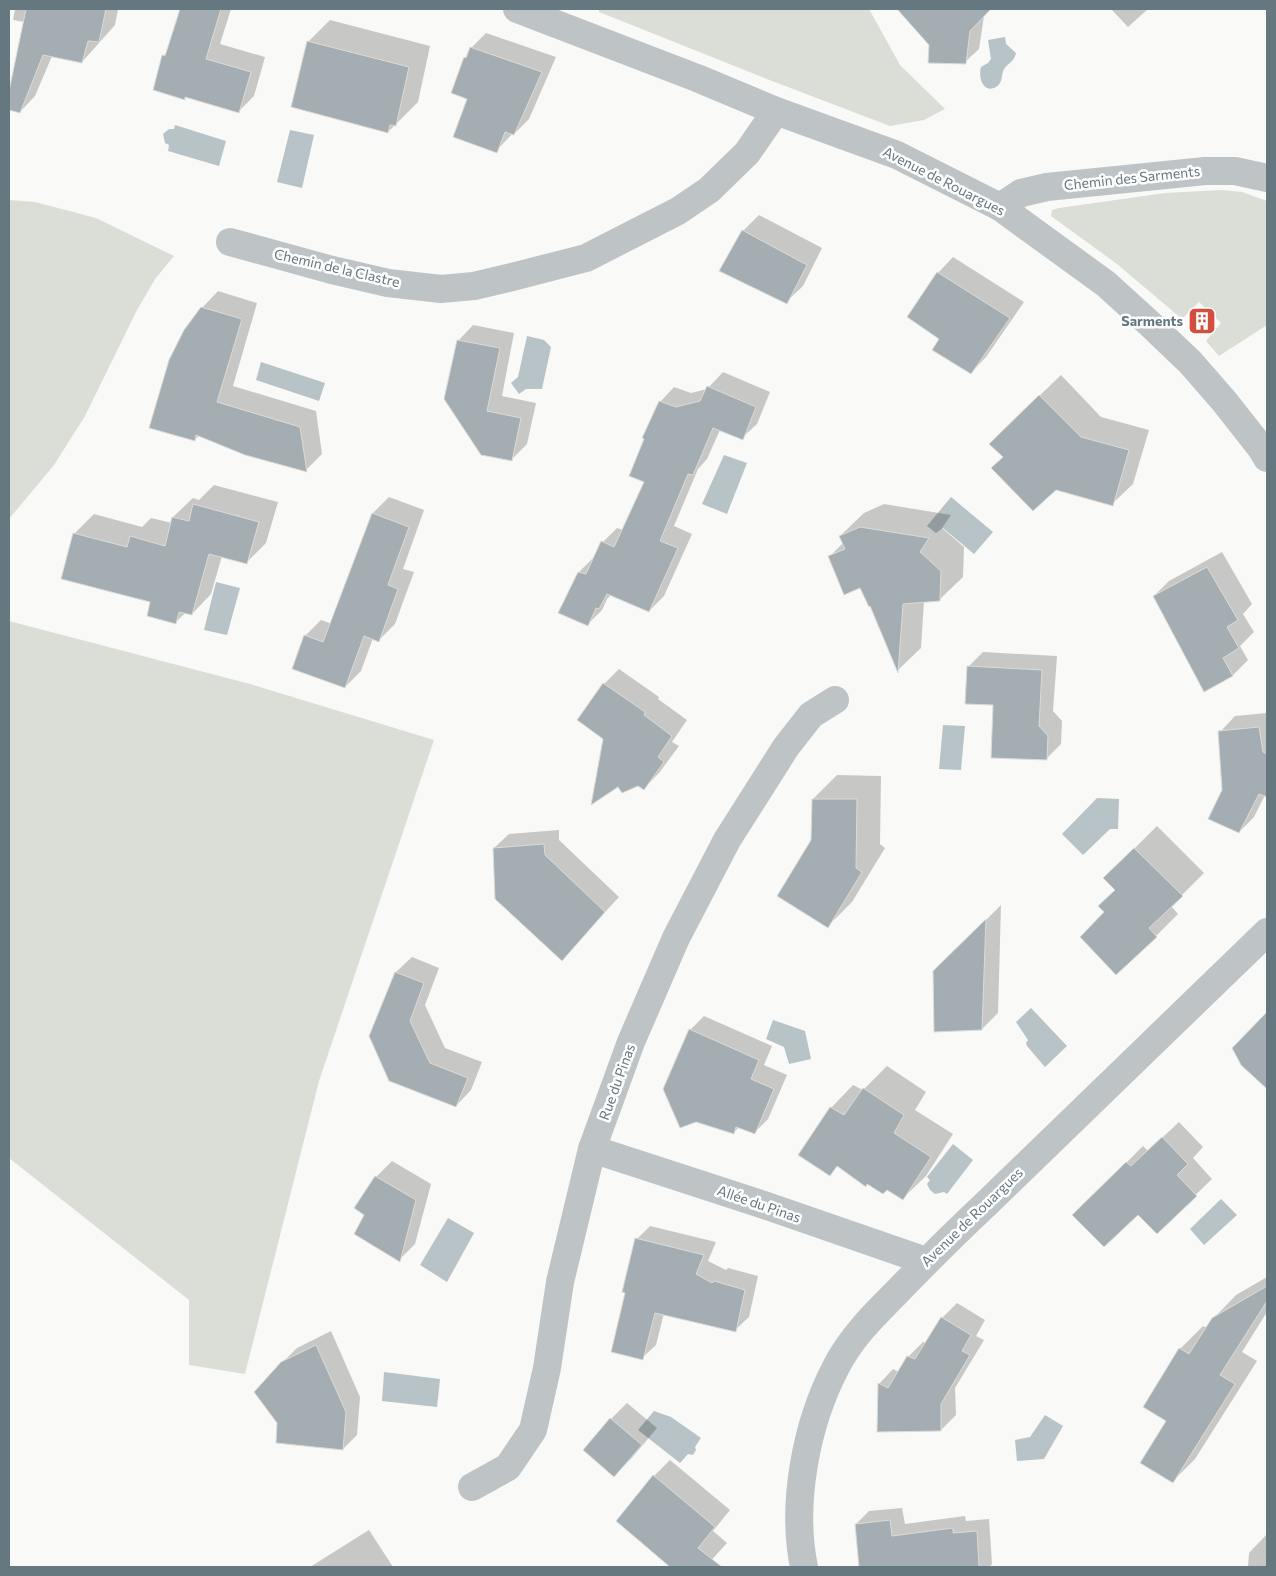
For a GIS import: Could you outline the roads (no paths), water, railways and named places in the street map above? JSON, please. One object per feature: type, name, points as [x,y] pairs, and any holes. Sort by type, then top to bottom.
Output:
[{"type":"street","name":"Avenue de Rouargues","points":[[517,9],[697,78],[776,111],[897,155],[1000,207],[1106,284],[1150,324],[1190,362],[1234,414],[1267,458]]},
{"type":"street","name":"Chemin de la Clastre","points":[[230,242],[388,283],[441,289],[474,286],[508,278],[586,258],[678,211],[709,190],[747,153],[776,111]]},
{"type":"street","name":"Chemin des Sarments","points":[[1000,207],[1021,193],[1047,187],[1205,171],[1235,171],[1267,178]]},
{"type":"street","name":"Rue du Pinas","points":[[472,1487],[508,1467],[533,1430],[547,1368],[560,1282],[592,1149],[631,1042],[673,947],[727,840],[786,747],[811,715],[835,700]]},
{"type":"street","name":"Avenue de Rouargues","points":[[804,1567],[799,1510],[805,1458],[817,1411],[836,1367],[855,1338],[926,1261],[1267,932]]},
{"type":"street","name":"Allée du Pinas","points":[[592,1149],[926,1261]]},
{"type":"place","name":"Sarments","points":[[1202,321]]}]
